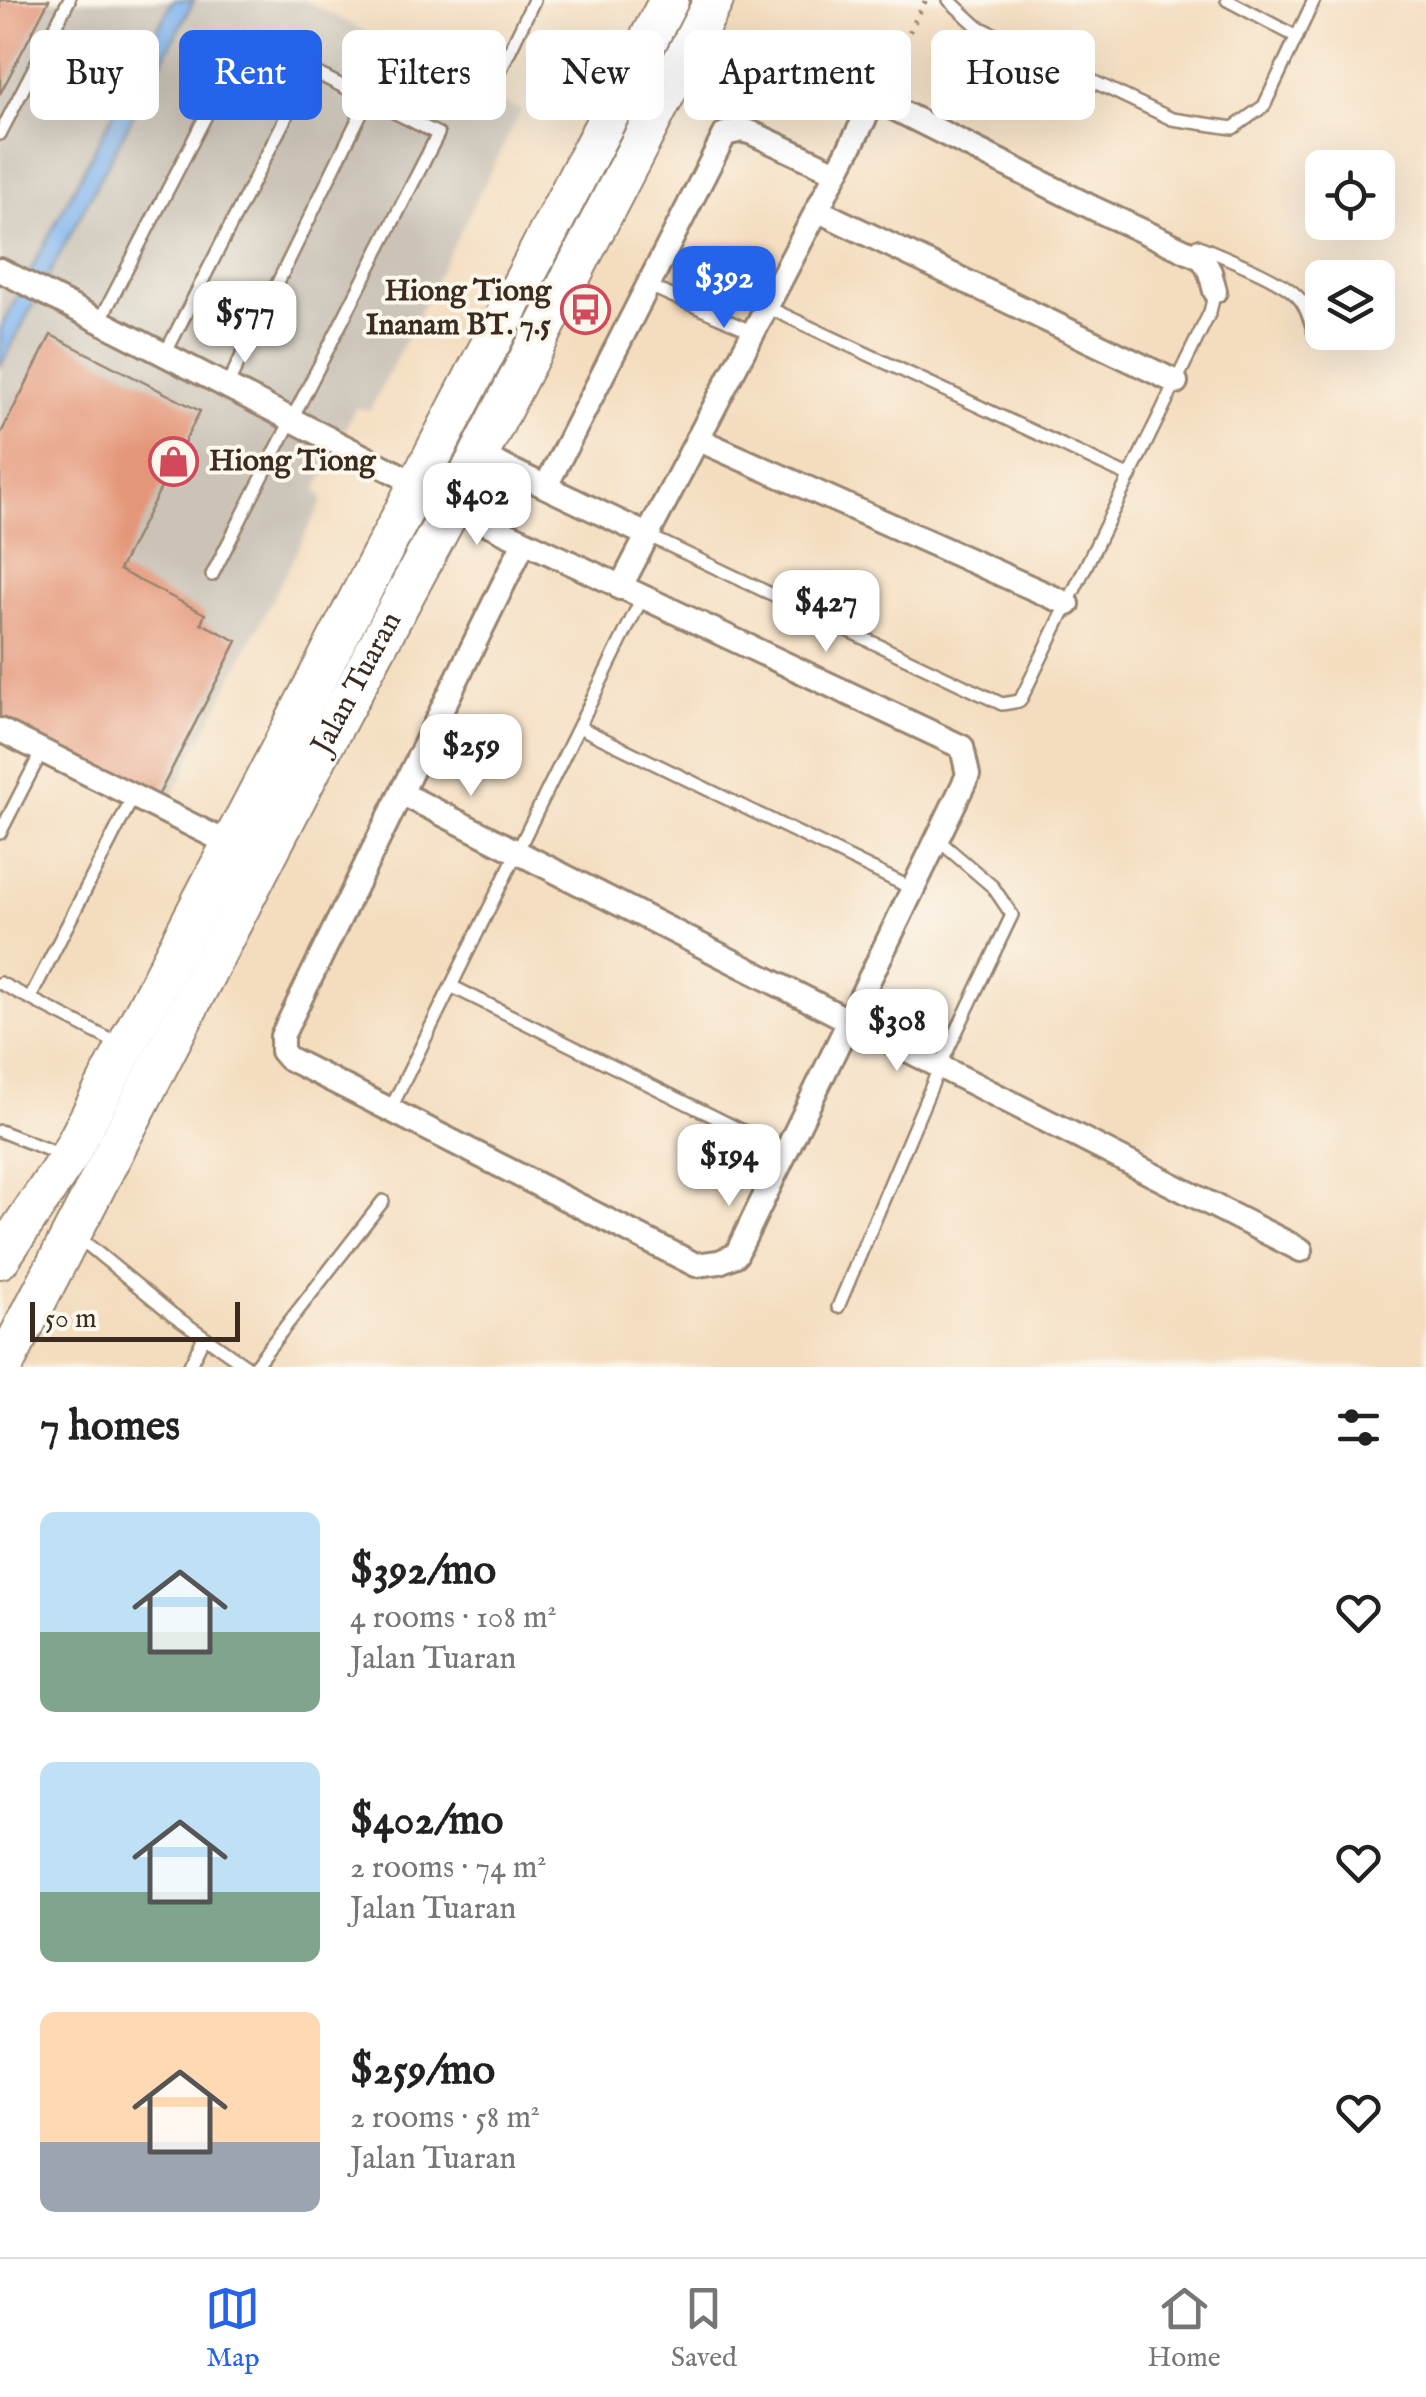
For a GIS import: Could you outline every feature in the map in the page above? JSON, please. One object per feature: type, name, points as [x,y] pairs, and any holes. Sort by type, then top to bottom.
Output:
[{"type":"main road","name":"Jalan Tuaran","points":[[0,1259],[68,1158],[669,0]]},
{"type":"main road","name":"Jalan Tuaran","points":[[3,1367],[714,0]]},
{"type":"street","points":[[911,116],[1203,259],[1215,291]]},
{"type":"street","points":[[620,588],[863,120]]},
{"type":"street","points":[[546,486],[724,134],[742,130],[752,133],[836,172]]},
{"type":"street","points":[[817,210],[1176,382]]},
{"type":"street","points":[[9,274],[418,485]]},
{"type":"street","points":[[697,439],[1068,604]]},
{"type":"street","points":[[479,454],[647,535]]},
{"type":"street","points":[[452,507],[962,747],[968,775],[736,1254],[718,1262],[696,1265],[288,1058],[282,1050],[282,1036],[524,542]]},
{"type":"street","points":[[0,730],[232,845]]},
{"type":"street","points":[[401,793],[1302,1250]]},
{"type":"lane","points":[[0,134],[69,0]]},
{"type":"lane","points":[[506,58],[534,0]]},
{"type":"lane","points":[[949,0],[977,26],[1172,119],[1233,128],[1264,106],[1314,0]]},
{"type":"lane","points":[[1227,0],[1297,37]]},
{"type":"lane","points":[[100,321],[204,120]]},
{"type":"lane","points":[[166,354],[285,120]]},
{"type":"lane","points":[[227,386],[357,120]]},
{"type":"lane","points":[[212,575],[438,134],[411,120]]},
{"type":"lane","points":[[1095,208],[1119,208],[1284,285],[1305,308]]},
{"type":"lane","points":[[647,285],[753,332]]},
{"type":"lane","points":[[647,535],[1002,704],[1020,702],[1210,312],[1215,291]]},
{"type":"lane","points":[[766,307],[1130,477]]},
{"type":"lane","points":[[390,1110],[642,598]]},
{"type":"lane","points":[[579,728],[913,889]]},
{"type":"lane","points":[[0,833],[42,751]]},
{"type":"lane","points":[[30,998],[134,797]]},
{"type":"lane","points":[[838,1307],[940,1066],[1012,915],[993,887],[937,839]]},
{"type":"lane","points":[[0,982],[126,1048]]},
{"type":"lane","points":[[451,986],[786,1153]]},
{"type":"lane","points":[[0,1131],[68,1158]]},
{"type":"lane","points":[[74,1233],[172,1314],[251,1367],[384,1201]]},
{"type":"lane","points":[[189,1367],[204,1337]]},
{"type":"path","points":[[910,30],[926,0]]},
{"type":"shaded area","points":[[0,0],[304,0],[363,30],[342,30],[342,120],[506,120],[506,103],[521,111],[370,410],[355,408],[317,489],[323,500],[164,811],[0,726]]},
{"type":"water","points":[[173,0],[194,0],[159,66],[157,30]]},
{"type":"water","points":[[110,120],[131,120],[0,367],[0,329]]},
{"type":"building","points":[[0,0],[49,0],[30,30],[0,94]]},
{"type":"building","points":[[51,335],[200,411],[119,570],[205,614],[201,623],[237,641],[158,796],[119,776],[115,785],[0,726],[0,435]]},
{"type":"place","name":"Hiong Tiong Inanam BT. 7.5","points":[[586,309]]},
{"type":"place","name":"Hiong Tiong","points":[[174,462]]}]
